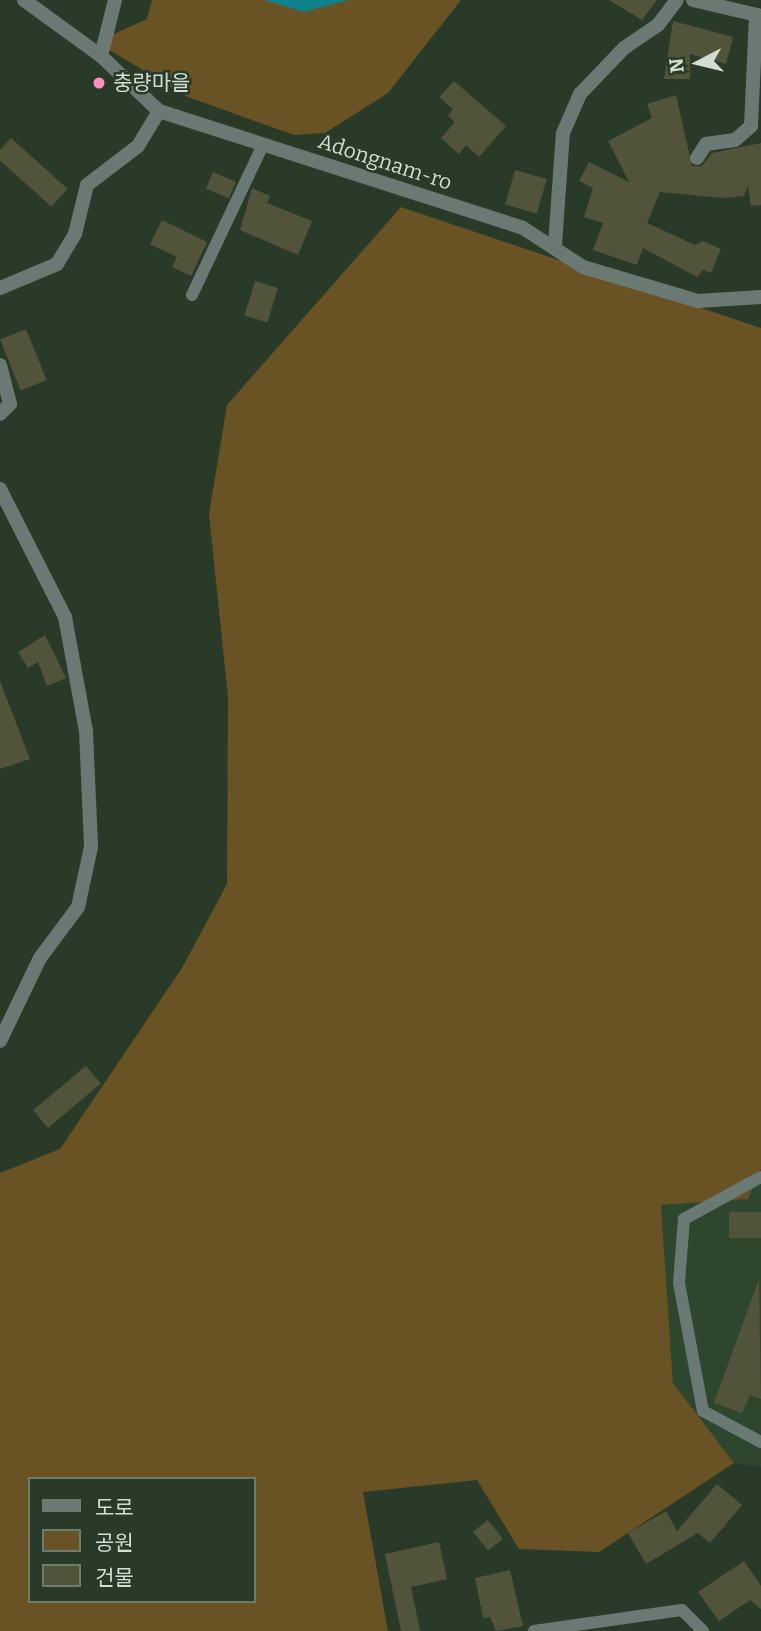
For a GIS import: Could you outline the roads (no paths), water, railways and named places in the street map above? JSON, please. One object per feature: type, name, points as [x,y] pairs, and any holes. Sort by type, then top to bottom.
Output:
[{"type":"street","name":"Adongnam-ro","points":[[24,0],[101,56],[159,111],[523,228],[555,244],[583,267],[698,301],[761,297]]},
{"type":"street","points":[[101,56],[116,0]]},
{"type":"street","points":[[555,244],[563,133],[580,94],[624,48],[658,25],[677,0]]},
{"type":"street","points":[[693,0],[758,15],[751,126],[734,140],[706,144],[697,158]]},
{"type":"street","points":[[0,288],[57,264],[75,234],[87,185],[138,146],[159,111]]},
{"type":"street","points":[[0,365],[10,404],[0,414]]},
{"type":"street","points":[[0,489],[65,617],[86,731],[91,847],[78,907],[40,958],[0,1041]]},
{"type":"lane","points":[[192,295],[263,145]]},
{"type":"lane","points":[[761,1177],[684,1219],[679,1283],[703,1411],[761,1442]]},
{"type":"lane","points":[[534,1631],[682,1610],[703,1631]]},
{"type":"water","points":[[264,0],[349,0],[304,12]]},
{"type":"place","name":"충량마을","points":[[99,83]]}]
